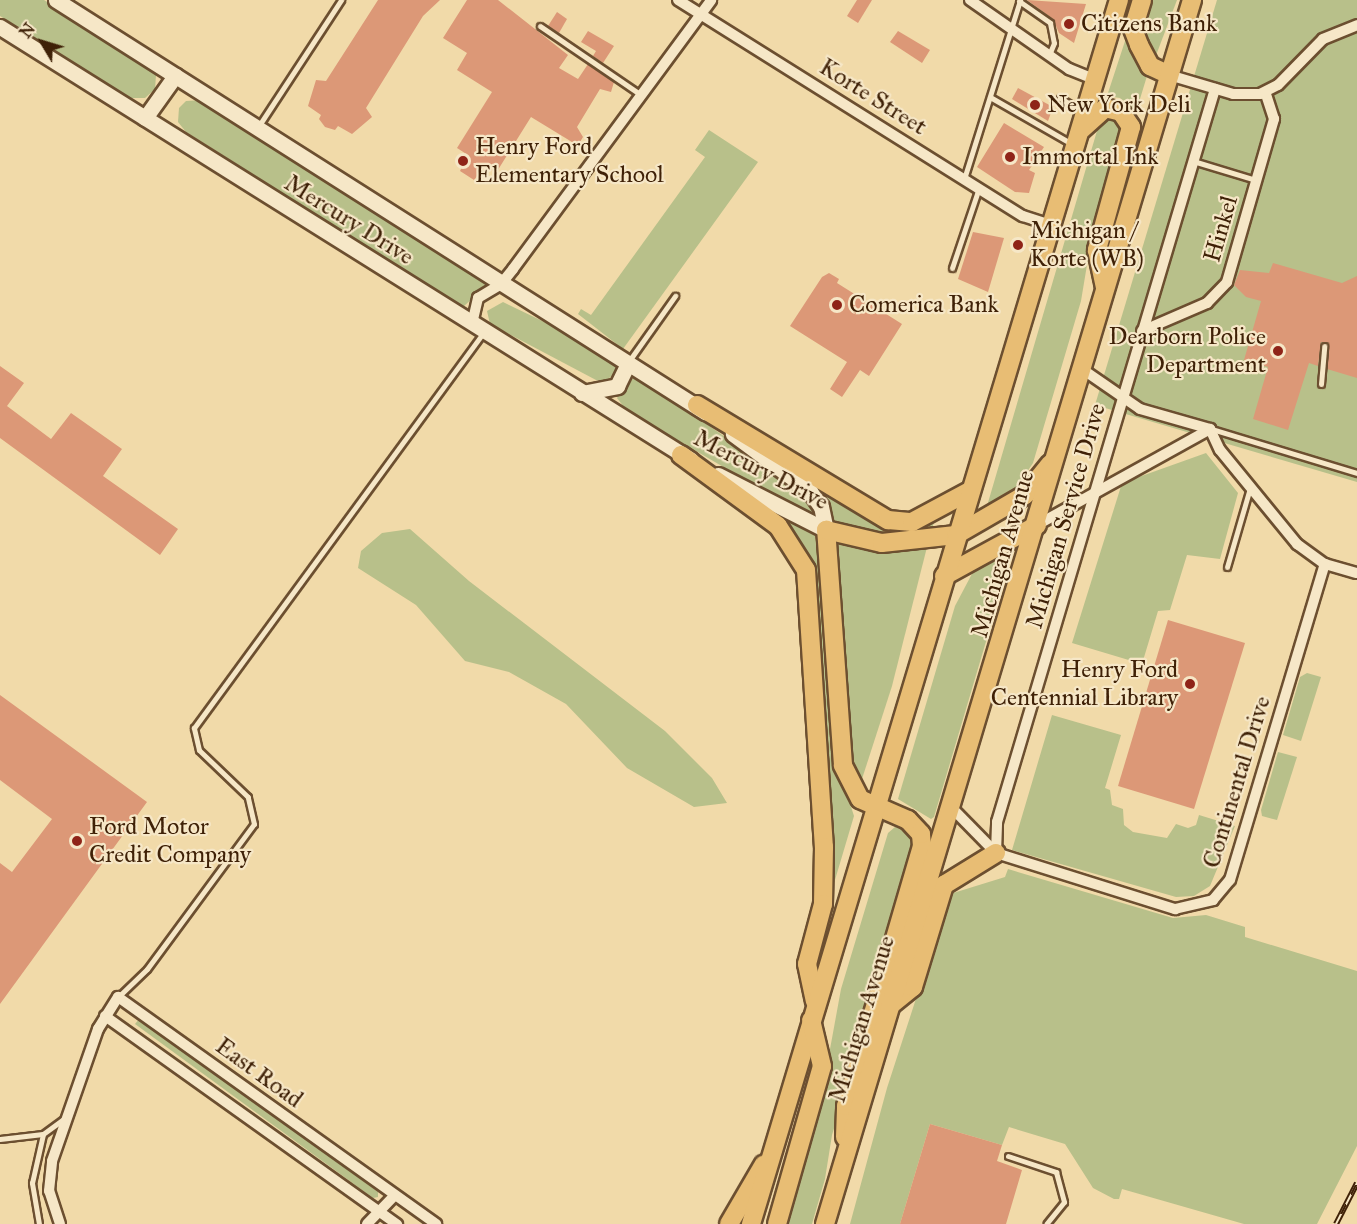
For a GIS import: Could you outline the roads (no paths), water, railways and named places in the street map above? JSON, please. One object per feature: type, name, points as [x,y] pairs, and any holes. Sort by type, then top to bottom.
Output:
[{"type":"main road","name":"Michigan Avenue","points":[[751,1224],[1048,224],[1119,0]]},
{"type":"main road","points":[[1142,0],[1133,29],[1150,66],[1169,75]]},
{"type":"main road","name":"Michigan Avenue","points":[[825,1224],[1037,525],[1192,0]]},
{"type":"main road","points":[[1075,140],[1089,118],[1105,108],[1121,112],[1131,127],[1097,250],[1105,290]]},
{"type":"main road","points":[[697,405],[888,520],[912,522],[968,492]]},
{"type":"main road","points":[[845,1159],[846,1106],[922,846],[915,826],[875,806],[852,789],[843,765],[826,530],[882,543],[956,535],[1025,495],[1058,452]]},
{"type":"main road","points":[[681,455],[778,526],[806,570],[824,847],[823,904],[807,963],[822,1066],[777,1224]]},
{"type":"main road","points":[[944,576],[1037,525]]},
{"type":"main road","points":[[892,1004],[914,987],[944,885],[996,853]]},
{"type":"main road","points":[[729,1224],[774,1147]]},
{"type":"street","name":"Mercury Drive","points":[[56,0],[501,284],[697,405],[810,491],[821,507],[826,530]]},
{"type":"street","name":"Korte Street","points":[[678,0],[1023,216],[1048,224]]},
{"type":"street","points":[[478,328],[478,298],[501,284],[711,0]]},
{"type":"street","points":[[970,0],[1049,55],[1094,79]]},
{"type":"street","points":[[1169,75],[1215,89],[1262,93],[1323,39],[1357,25]]},
{"type":"street","name":"Mercury Drive","points":[[0,27],[681,455],[826,530]]},
{"type":"street","points":[[145,118],[175,76]]},
{"type":"street","name":"Michigan Service Drive","points":[[996,853],[998,822],[1215,89]]},
{"type":"street","name":"Hinkel","points":[[1142,331],[1207,303],[1222,291],[1274,115],[1262,93]]},
{"type":"street","points":[[582,393],[617,386],[628,363]]},
{"type":"street","points":[[1082,369],[1122,399],[1210,429],[1220,450],[1297,544],[1325,564],[1357,573]]},
{"type":"street","points":[[1037,525],[1210,429]]},
{"type":"street","name":"Continental Drive","points":[[951,807],[996,853],[1175,909],[1213,900],[1230,880],[1325,564]]},
{"type":"street","points":[[60,1224],[49,1191],[50,1170],[66,1116],[105,1016],[118,997]]},
{"type":"street","name":"East Road","points":[[118,997],[436,1224]]},
{"type":"street","name":"East Road","points":[[105,1016],[398,1224]]},
{"type":"street","points":[[367,1224],[382,1212],[395,1195]]},
{"type":"lane","points":[[258,129],[341,0]]},
{"type":"lane","points":[[964,179],[1012,31],[1019,0],[1050,23],[1054,43],[1049,55]]},
{"type":"lane","points":[[540,26],[641,94]]},
{"type":"lane","points":[[990,97],[1075,140]]},
{"type":"lane","points":[[1060,98],[1084,112]]},
{"type":"lane","points":[[1193,161],[1256,180]]},
{"type":"lane","points":[[952,268],[979,188]]},
{"type":"lane","points":[[628,363],[675,296]]},
{"type":"lane","points":[[118,997],[147,969],[254,824],[248,797],[199,750],[194,728],[478,328]]},
{"type":"lane","points":[[1321,384],[1323,346]]},
{"type":"lane","points":[[1210,429],[1357,473]]},
{"type":"lane","points":[[1227,567],[1250,488]]},
{"type":"lane","points":[[0,1139],[43,1134],[66,1116]]},
{"type":"lane","points":[[39,1224],[32,1184],[43,1134]]},
{"type":"lane","points":[[1008,1156],[1056,1172],[1064,1202],[1046,1224]]},
{"type":"railway","points":[[1336,1224],[1357,1183]]},
{"type":"place","name":"Citizens Bank","points":[[1069,24]]},
{"type":"place","name":"New York Deli","points":[[1035,105]]},
{"type":"place","name":"Immortal Ink","points":[[1010,157]]},
{"type":"place","name":"Henry Ford Elementary School","points":[[463,161]]},
{"type":"place","name":"Michigan / Korte (WB)","points":[[1018,245]]},
{"type":"place","name":"Comerica Bank","points":[[837,305]]},
{"type":"place","name":"Dearborn Police Department","points":[[1278,351]]},
{"type":"place","name":"Henry Ford Centennial Library","points":[[1190,684]]},
{"type":"place","name":"Ford Motor Credit Company","points":[[77,841]]}]
